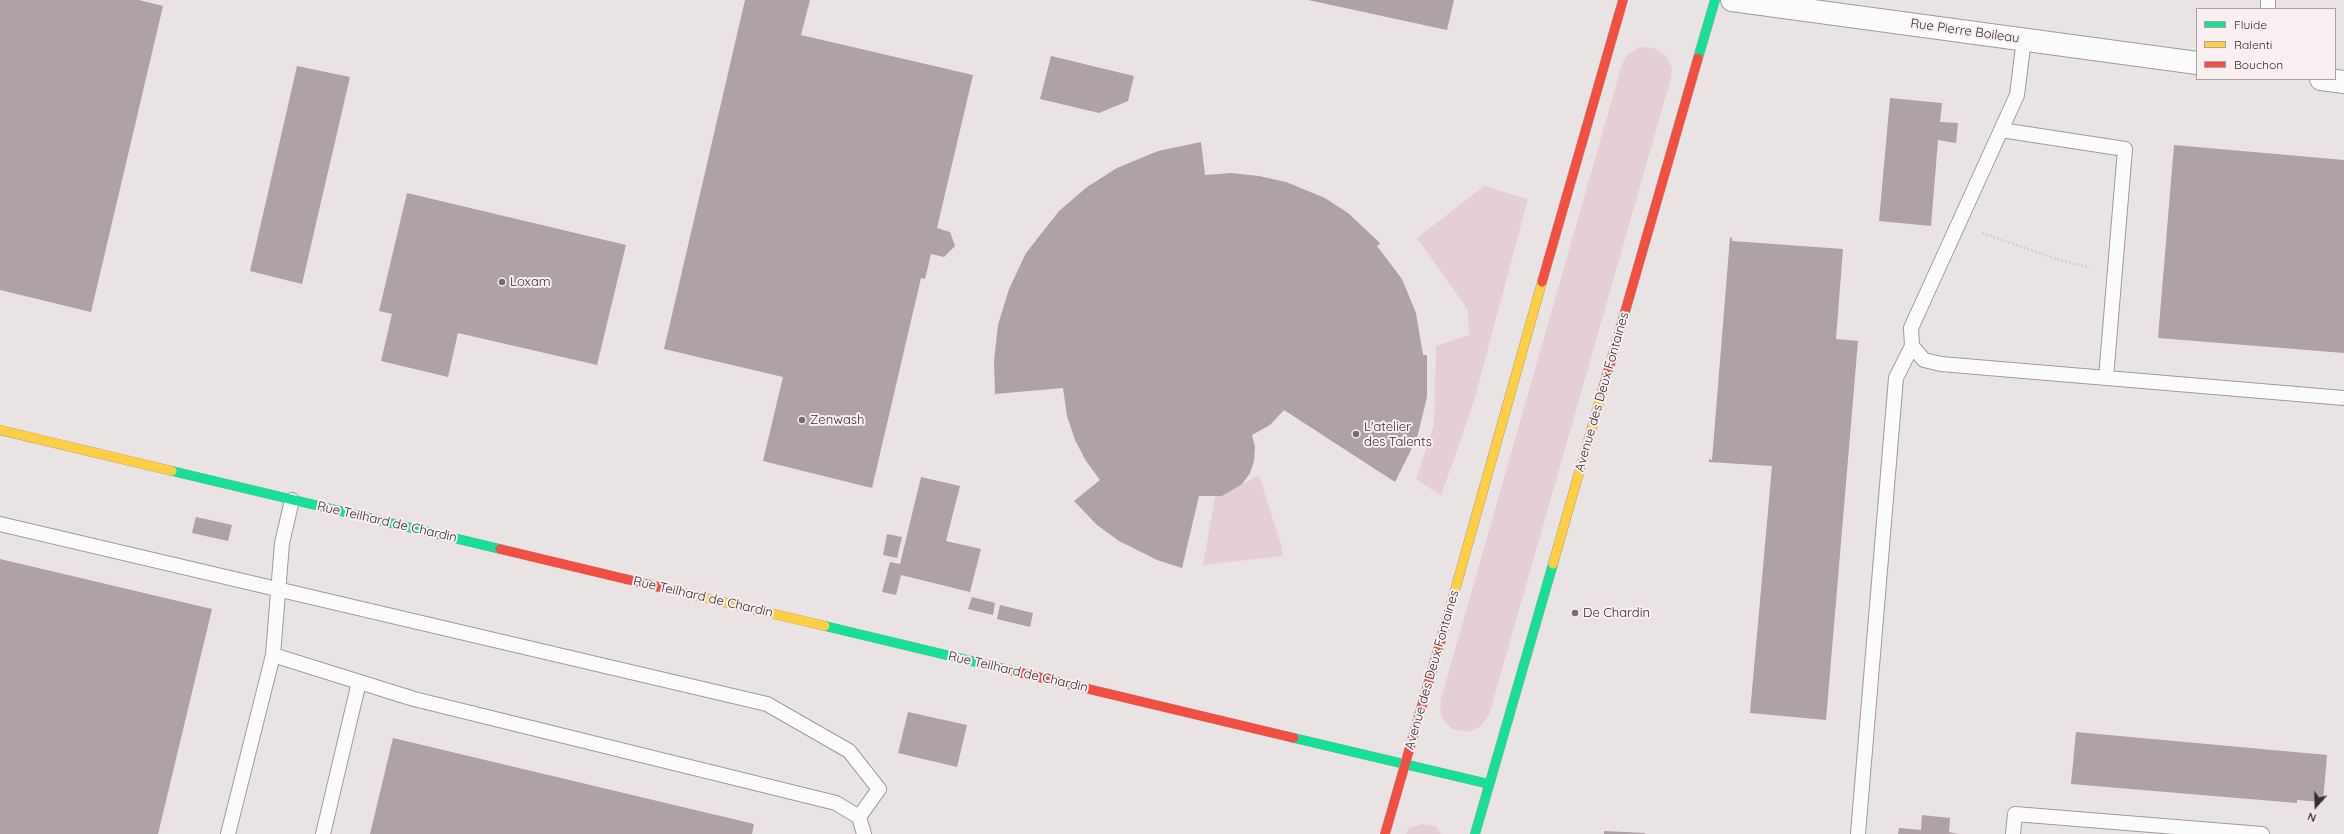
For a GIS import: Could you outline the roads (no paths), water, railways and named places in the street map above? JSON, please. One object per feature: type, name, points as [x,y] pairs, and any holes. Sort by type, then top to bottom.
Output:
[{"type":"main road","name":"Avenue des Deux Fontaines","points":[[1385,834],[1623,0]]},
{"type":"main road","name":"Avenue des Deux Fontaines","points":[[1475,834],[1715,0]]},
{"type":"main road","name":"Rue Teilhard de Chardin","points":[[0,430],[1405,764]]},
{"type":"main road","name":"Avenue des Deux Fontaines","points":[[1405,764],[1490,784]]},
{"type":"street","name":"Rue Pierre Boileau","points":[[1732,0],[2196,63]]},
{"type":"street","points":[[2329,80],[2344,82]]},
{"type":"lane","points":[[1858,834],[1896,378],[1912,346],[1912,328],[2017,95],[2024,39]]},
{"type":"lane","points":[[2001,130],[2125,149],[2106,378]]},
{"type":"lane","points":[[1912,346],[1924,360],[1941,364],[2344,398]]},
{"type":"lane","points":[[228,834],[273,655],[282,542],[292,500]]},
{"type":"lane","points":[[0,524],[768,704],[849,751],[879,789],[859,817]]},
{"type":"lane","points":[[273,655],[414,698],[836,803],[859,817],[864,834]]},
{"type":"lane","points":[[323,834],[359,682]]},
{"type":"lane","points":[[2014,834],[2015,814],[2262,834]]},
{"type":"place","name":"Loxam","points":[[502,282]]},
{"type":"place","name":"Zenwash","points":[[802,420]]},
{"type":"place","name":"L'atelier des Talents","points":[[1356,434]]},
{"type":"place","name":"De Chardin","points":[[1575,613]]}]
